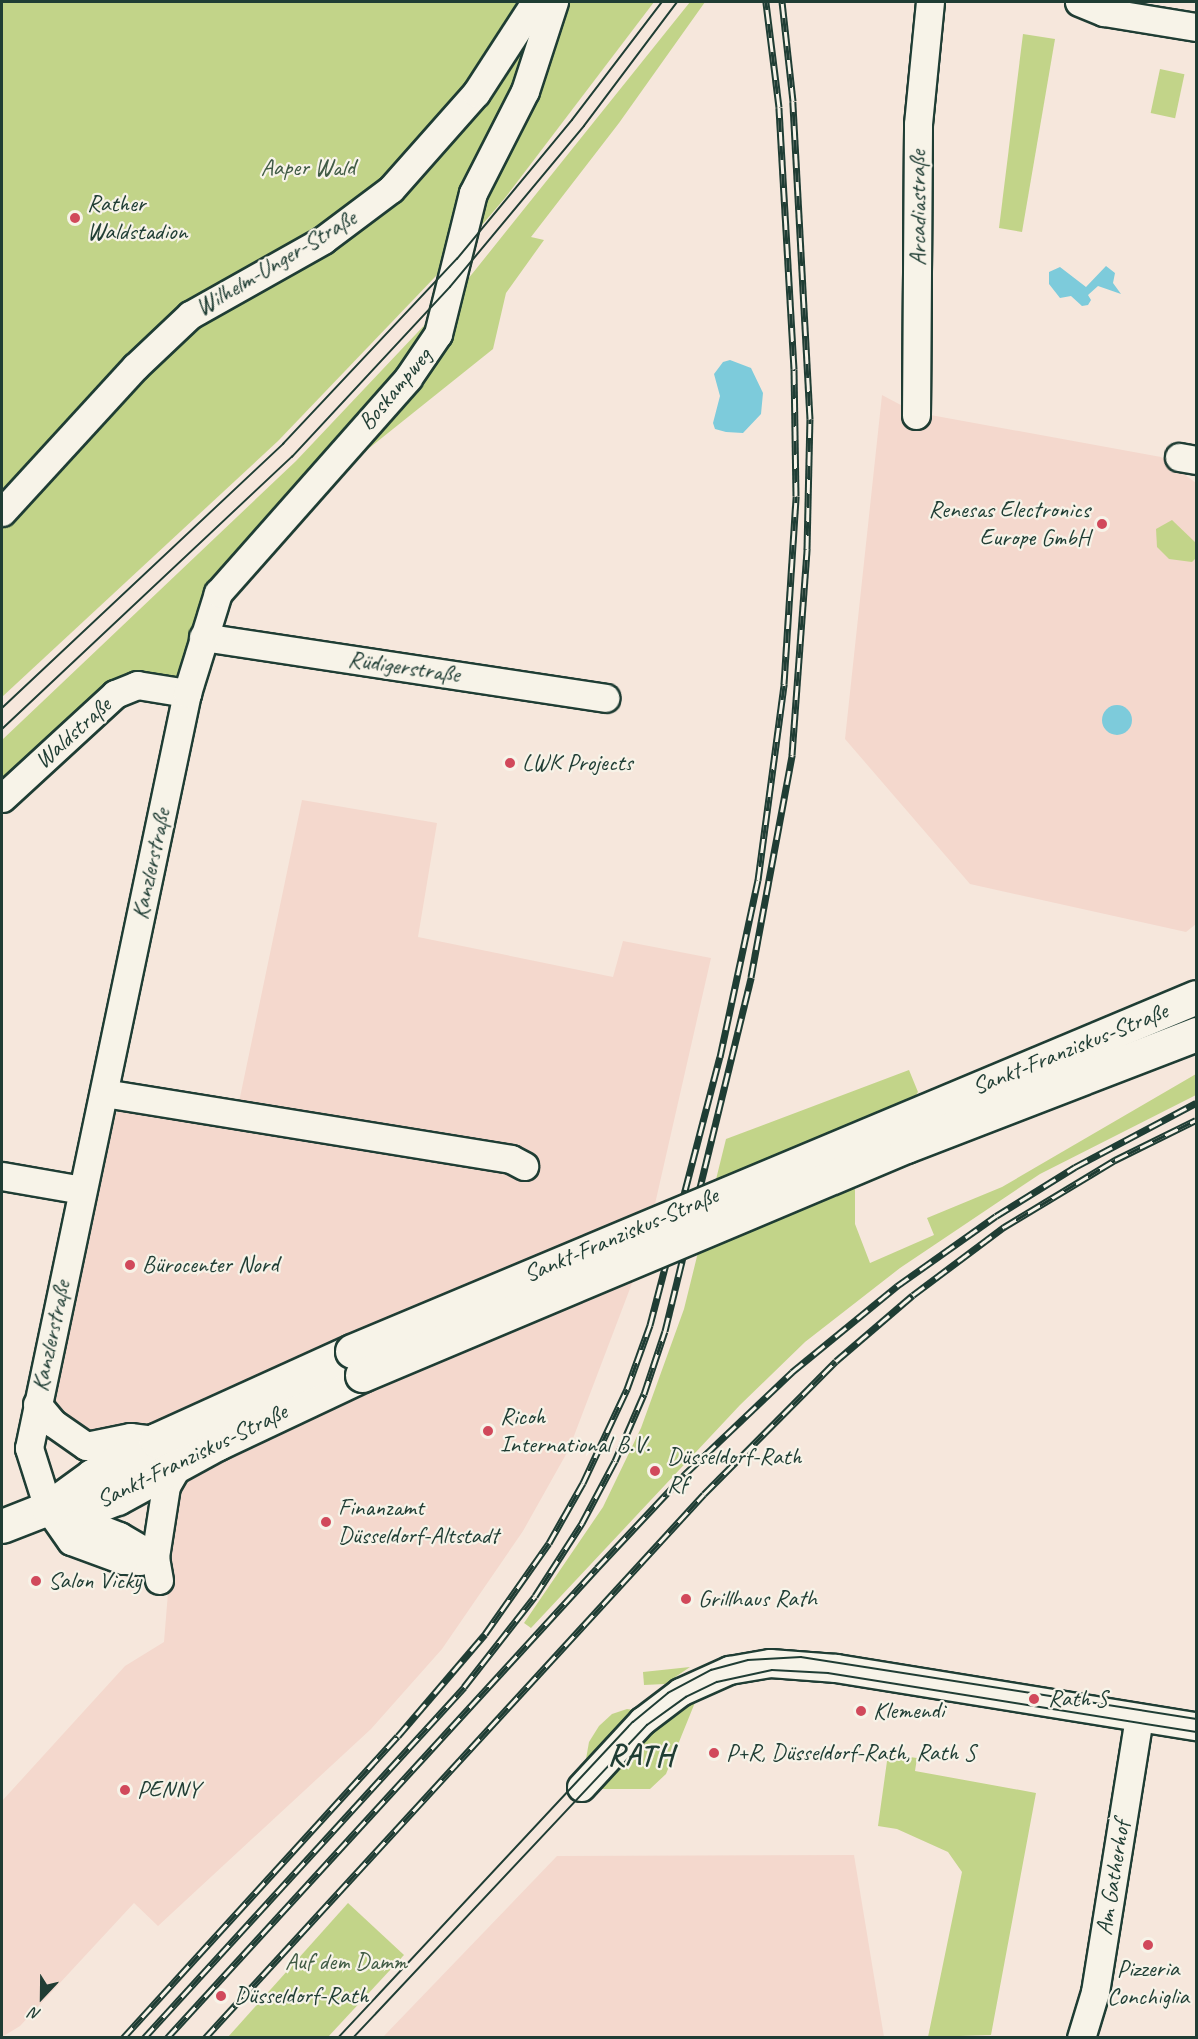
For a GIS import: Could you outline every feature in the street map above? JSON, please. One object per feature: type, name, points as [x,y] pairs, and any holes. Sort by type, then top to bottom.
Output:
[{"type":"main road","name":"Sankt-Franziskus-Straße","points":[[48,1508],[93,1507],[117,1498],[357,1363],[1197,997]]},
{"type":"main road","name":"Sankt-Franziskus-Straße","points":[[48,1508],[92,1476],[156,1440],[1197,1034]]},
{"type":"main road","points":[[2,1526],[48,1508]]},
{"type":"street","name":"Wilhelm-Unger-Straße","points":[[2,512],[135,368],[190,315],[323,240],[391,189],[476,93],[535,2]]},
{"type":"street","name":"Boskampweg","points":[[203,637],[218,593],[408,378],[438,334],[473,193],[525,91],[554,2]]},
{"type":"street","name":"Arcadiastraße","points":[[916,415],[918,124],[930,2]]},
{"type":"street","points":[[1079,2],[1104,12],[1197,27]]},
{"type":"street","name":"Kanzlerstraße","points":[[48,1508],[29,1448],[187,693],[203,637]]},
{"type":"street","name":"Rüdigerstraße","points":[[203,637],[605,698]]},
{"type":"street","name":"Waldstraße","points":[[2,798],[116,694],[137,685],[187,693]]},
{"type":"street","points":[[104,1093],[511,1160],[524,1166]]},
{"type":"street","points":[[2,1176],[82,1190]]},
{"type":"street","name":"Kanzlerstraße","points":[[37,1404],[53,1423],[86,1446],[130,1437],[156,1440]]},
{"type":"street","points":[[48,1508],[119,1536],[157,1569],[166,1486],[180,1462]]},
{"type":"street","points":[[581,1787],[642,1721],[680,1692],[729,1670],[770,1663],[824,1667],[1196,1725]]},
{"type":"street","name":"Am Gatherhof","points":[[1081,2037],[1095,1992],[1138,1717]]},
{"type":"shaded area","points":[[882,395],[914,412],[1161,457],[1196,483],[1196,924],[1186,932],[970,884],[845,739]]},
{"type":"shaded area","points":[[302,800],[437,823],[418,937],[613,977],[623,941],[711,958],[655,1204],[117,1442],[76,1438],[48,1409],[107,1121],[128,1103],[238,1107]]},
{"type":"shaded area","points":[[634,1278],[569,1449],[523,1531],[442,1649],[371,1729],[158,1926],[134,1903],[20,2026],[2,2037],[2,1801],[125,1666],[164,1642],[176,1495],[191,1471]]},
{"type":"shaded area","points":[[854,1855],[884,2037],[383,2037],[557,1856]]},
{"type":"green space","name":"Aaper Wald","points":[[2,2],[654,2],[505,198],[458,253],[278,441],[2,697]]},
{"type":"green space","points":[[690,2],[705,2],[619,123],[531,237],[544,240],[506,293],[493,349],[358,457],[225,601],[178,683],[137,683],[2,793],[2,740],[296,461],[468,279]]},
{"type":"green space","points":[[1023,34],[1055,39],[1022,232],[999,228]]},
{"type":"green space","points":[[1160,69],[1184,74],[1175,118],[1151,113]]},
{"type":"green space","points":[[1172,520],[1196,543],[1196,558],[1192,562],[1169,559],[1157,547],[1156,529]]},
{"type":"green space","points":[[909,1070],[918,1092],[855,1182],[855,1224],[870,1263],[934,1235],[927,1218],[1002,1187],[1196,1074],[1196,1095],[1040,1174],[900,1268],[805,1342],[740,1405],[531,1628],[524,1623],[603,1507],[641,1428],[684,1309],[726,1139]]},
{"type":"green space","points":[[690,1667],[665,1684],[644,1685],[643,1672]]},
{"type":"green space","points":[[696,1700],[666,1774],[650,1789],[601,1789],[597,1793],[595,1788],[638,1741]]},
{"type":"green space","points":[[627,1709],[635,1710],[586,1759],[589,1742],[599,1726],[612,1714]]},
{"type":"green space","points":[[888,1754],[917,1758],[915,1771],[1036,1793],[991,2035],[928,2037],[962,1872],[948,1852],[897,1829],[878,1826]]},
{"type":"green space","name":"Auf dem Damm","points":[[348,1903],[404,1955],[328,2037],[228,2037]]},
{"type":"water","points":[[1106,266],[1115,273],[1113,283],[1121,294],[1098,286],[1088,295],[1091,300],[1088,305],[1082,306],[1071,296],[1060,298],[1049,284],[1049,272],[1060,267],[1086,287]]},
{"type":"water","points":[[730,360],[751,368],[763,393],[761,414],[743,433],[715,429],[713,423],[720,396],[714,374],[723,362]]},
{"type":"water","points":[[1117,705],[1128,709],[1132,720],[1128,731],[1117,735],[1106,731],[1102,720],[1106,709]]},
{"type":"tram line","points":[[2,708],[283,444],[457,259],[572,120],[662,2]]},
{"type":"tram line","points":[[2,729],[292,457],[450,287],[584,126],[677,2]]},
{"type":"tram line","points":[[338,2038],[633,1722],[668,1693],[711,1670],[748,1660],[801,1657],[1196,1719]]},
{"type":"tram line","points":[[353,2038],[647,1725],[686,1697],[717,1682],[772,1670],[828,1673],[1196,1732]]},
{"type":"railway","points":[[123,2038],[398,1736],[485,1634],[549,1543],[583,1483],[627,1389],[650,1325],[720,1057],[758,880],[784,684],[796,496],[794,369],[779,107],[766,2]]},
{"type":"railway","points":[[144,2038],[464,1687],[535,1596],[582,1523],[615,1461],[644,1394],[665,1331],[751,977],[792,755],[807,549],[810,419],[793,101],[782,2]]},
{"type":"railway","points":[[167,2038],[685,1474],[792,1372],[897,1286],[996,1216],[1075,1167],[1196,1103]]},
{"type":"railway","points":[[205,2038],[704,1494],[836,1361],[913,1295],[1004,1227],[1115,1160],[1196,1120]]},
{"type":"place","name":"Rather Waldstadion","points":[[75,218]]},
{"type":"place","name":"Renesas Electronics Europe GmbH","points":[[1102,524]]},
{"type":"place","name":"LWK Projects","points":[[510,763]]},
{"type":"place","name":"Bürocenter Nord","points":[[130,1265]]},
{"type":"place","name":"Ricoh International B.V.","points":[[488,1431]]},
{"type":"place","name":"Düsseldorf-Rath Rf","points":[[655,1471]]},
{"type":"place","name":"Finanzamt Düsseldorf-Altstadt","points":[[326,1522]]},
{"type":"place","name":"Salon Vicky","points":[[36,1581]]},
{"type":"place","name":"Grillhaus Rath","points":[[686,1599]]},
{"type":"place","name":"Rath S","points":[[1034,1699]]},
{"type":"place","name":"Klemendi","points":[[861,1711]]},
{"type":"place","name":"P+R, Düsseldorf-Rath, Rath S","points":[[714,1753]]},
{"type":"place","name":"PENNY","points":[[125,1790]]},
{"type":"place","name":"Pizzeria Conchiglia","points":[[1148,1945]]},
{"type":"place","name":"Düsseldorf-Rath","points":[[221,1996]]},
{"type":"district","name":"RATH","points":[[641,1755]]}]
